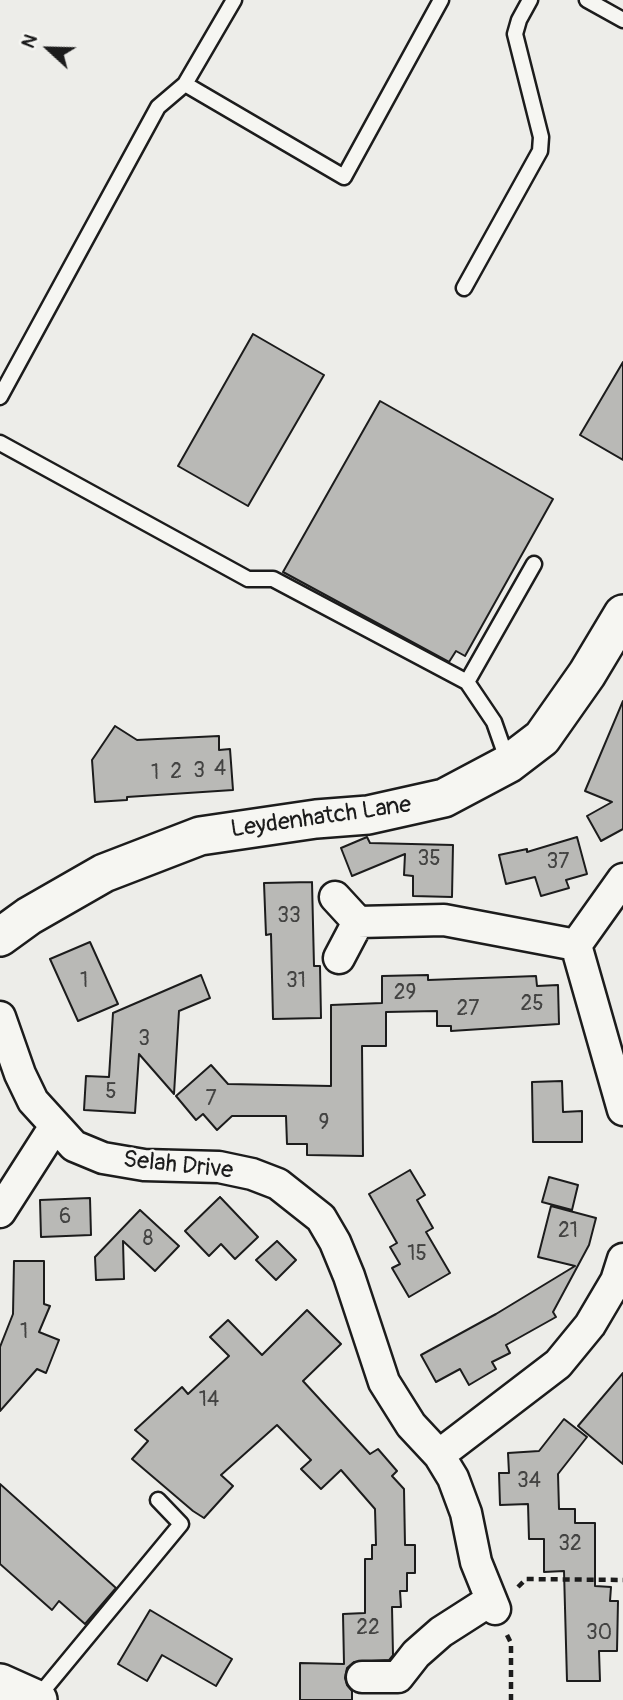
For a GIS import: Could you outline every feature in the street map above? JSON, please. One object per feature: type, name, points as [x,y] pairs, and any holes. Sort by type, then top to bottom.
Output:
[{"type":"street","name":"Leydenhatch Lane","points":[[0,937],[29,916],[104,873],[200,836],[316,818],[368,816],[443,798],[509,764],[542,738],[587,674],[623,614]]},
{"type":"street","points":[[576,945],[623,879]]},
{"type":"street","points":[[335,897],[358,922],[444,920],[576,945]]},
{"type":"street","points":[[339,958],[358,922]]},
{"type":"street","points":[[576,945],[623,1110]]},
{"type":"street","name":"Selah Drive","points":[[0,1017],[20,1074],[33,1101],[74,1146],[103,1158],[144,1165],[219,1167],[252,1174],[278,1184],[321,1219],[335,1242],[349,1276],[384,1382],[411,1424],[439,1455],[453,1478],[466,1513],[476,1562],[493,1604]]},
{"type":"street","points":[[0,1212],[55,1126]]},
{"type":"street","points":[[439,1455],[558,1364],[590,1325],[616,1281],[623,1259]]},
{"type":"street","points":[[362,1677],[398,1677],[416,1654],[441,1632],[493,1604]]},
{"type":"street","points":[[0,1684],[37,1700]]},
{"type":"lane","points":[[0,397],[158,107],[185,84],[234,0]]},
{"type":"lane","points":[[185,84],[344,177],[441,0]]},
{"type":"lane","points":[[464,288],[540,150],[541,137],[515,34],[530,0]]},
{"type":"lane","points":[[587,0],[623,20]]},
{"type":"lane","points":[[0,443],[248,579],[273,579],[467,682],[494,722],[509,764]]},
{"type":"lane","points":[[467,682],[534,564]]},
{"type":"lane","points":[[37,1700],[181,1524],[158,1500]]},
{"type":"path","points":[[511,1700],[510,1643],[493,1604],[526,1579],[623,1580]]},
{"type":"building","points":[[253,334],[324,375],[248,506],[178,466]]},
{"type":"building","points":[[623,362],[623,460],[580,435]]},
{"type":"building","points":[[380,401],[553,499],[465,656],[456,651],[449,662],[283,572]]},
{"type":"building","points":[[623,701],[623,829],[601,841],[587,816],[612,802],[585,791]]},
{"type":"building","points":[[115,726],[137,740],[219,736],[219,750],[230,749],[233,790],[127,797],[127,800],[95,802],[92,760]]},
{"type":"building","points":[[367,837],[370,843],[453,845],[452,897],[413,896],[413,876],[404,875],[405,854],[352,876],[341,848]]},
{"type":"building","points":[[577,837],[587,874],[566,880],[569,888],[541,896],[535,877],[506,884],[499,855],[527,849],[527,852]]},
{"type":"building","points":[[312,882],[314,966],[320,966],[321,1018],[273,1019],[271,934],[266,935],[264,883]]},
{"type":"building","points":[[90,942],[118,1004],[78,1021],[50,959]]},
{"type":"building","points":[[201,975],[210,998],[179,1011],[174,1094],[139,1054],[135,1113],[84,1110],[86,1076],[109,1077],[113,1013]]},
{"type":"building","points":[[428,975],[428,980],[536,976],[537,986],[558,985],[559,1024],[451,1031],[451,1026],[437,1026],[437,1011],[386,1012],[386,1046],[362,1046],[363,1156],[307,1155],[307,1144],[287,1144],[286,1116],[232,1116],[217,1130],[203,1114],[196,1120],[176,1096],[211,1065],[228,1084],[331,1086],[331,1005],[382,1003],[382,976]]},
{"type":"building","points":[[562,1081],[563,1112],[582,1111],[582,1142],[533,1142],[532,1082]]},
{"type":"building","points":[[410,1170],[425,1195],[417,1200],[433,1228],[426,1232],[450,1273],[409,1297],[392,1268],[400,1264],[390,1247],[397,1243],[369,1194]]},
{"type":"building","points":[[549,1177],[578,1185],[572,1210],[542,1202]]},
{"type":"building","points":[[220,1197],[258,1237],[235,1259],[221,1244],[209,1256],[185,1231]]},
{"type":"building","points":[[90,1198],[91,1235],[41,1237],[40,1200]]},
{"type":"building","points":[[551,1206],[596,1218],[589,1245],[553,1312],[556,1317],[506,1345],[510,1353],[492,1362],[496,1369],[469,1385],[460,1369],[436,1382],[421,1355],[575,1266],[538,1257]]},
{"type":"building","points":[[140,1210],[179,1246],[155,1271],[123,1241],[124,1279],[96,1280],[95,1257]]},
{"type":"building","points":[[277,1241],[296,1260],[276,1280],[256,1260]]},
{"type":"building","points":[[14,1261],[44,1261],[44,1304],[50,1306],[39,1332],[59,1340],[46,1373],[37,1369],[0,1411],[0,1347],[13,1314]]},
{"type":"building","points":[[307,1310],[341,1344],[303,1381],[370,1454],[378,1449],[397,1471],[392,1476],[404,1489],[405,1545],[415,1545],[415,1573],[407,1573],[407,1591],[400,1591],[401,1607],[392,1607],[393,1655],[389,1660],[354,1662],[347,1668],[345,1678],[352,1691],[352,1700],[300,1700],[300,1663],[344,1664],[343,1614],[365,1613],[365,1559],[372,1559],[372,1545],[376,1545],[375,1509],[341,1470],[321,1489],[301,1469],[311,1460],[277,1425],[221,1475],[233,1486],[204,1518],[132,1459],[148,1441],[135,1430],[182,1387],[188,1394],[229,1356],[210,1337],[228,1320],[262,1355]]},
{"type":"building","points":[[623,1373],[623,1464],[578,1426]]},
{"type":"building","points":[[564,1419],[587,1437],[558,1474],[559,1509],[575,1509],[575,1523],[595,1523],[595,1586],[611,1587],[610,1601],[618,1601],[617,1651],[599,1651],[600,1681],[567,1681],[564,1571],[544,1572],[544,1539],[529,1539],[528,1504],[500,1505],[499,1473],[509,1473],[508,1453],[539,1451]]},
{"type":"building","points":[[0,1484],[116,1588],[85,1624],[59,1601],[52,1610],[0,1564]]},
{"type":"building","points":[[150,1610],[232,1659],[216,1686],[162,1655],[147,1681],[118,1664]]}]
